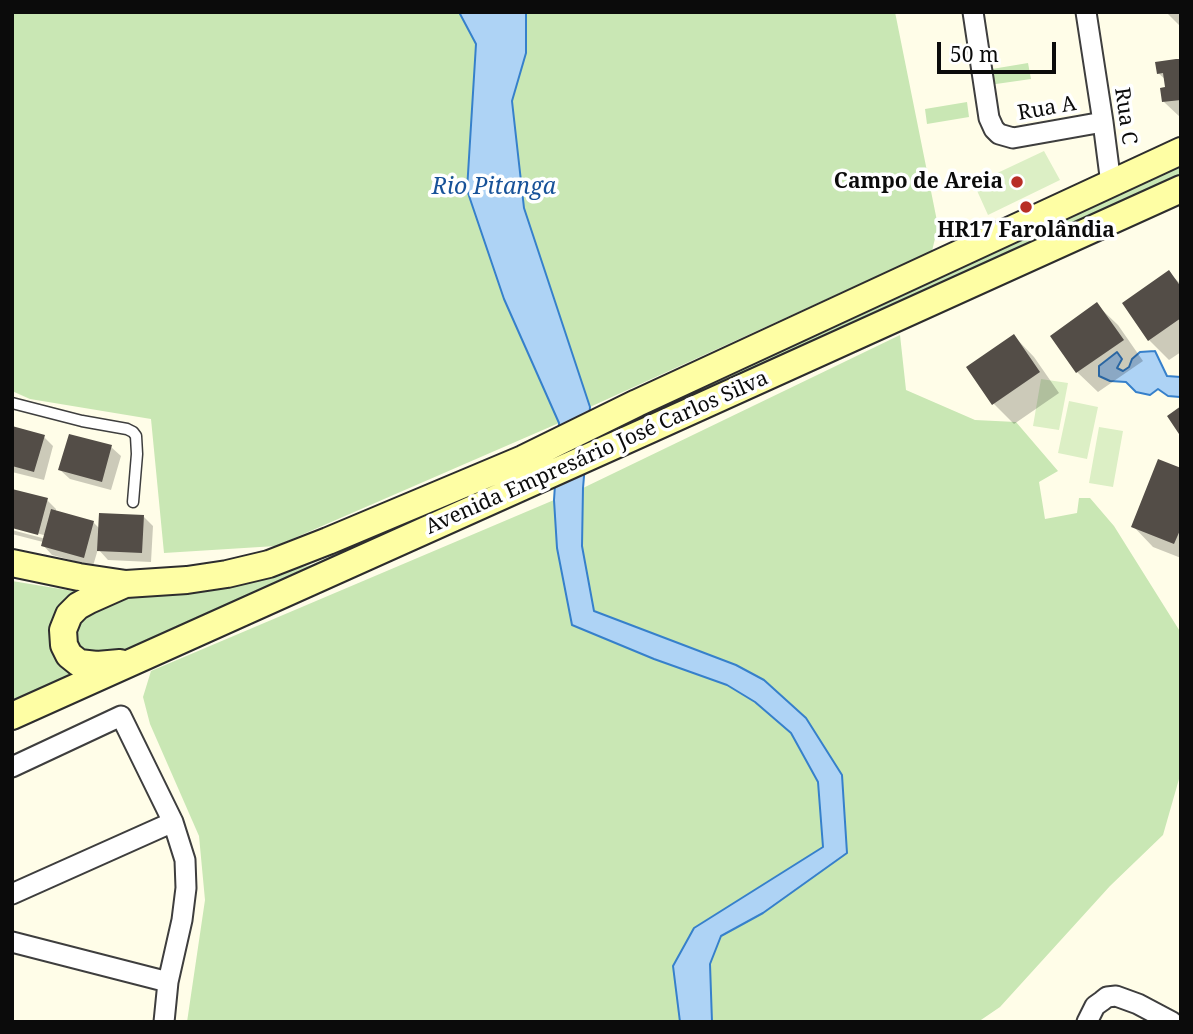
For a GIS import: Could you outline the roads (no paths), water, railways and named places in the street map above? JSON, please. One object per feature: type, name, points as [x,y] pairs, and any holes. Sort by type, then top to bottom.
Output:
[{"type":"main road","name":"Avenida Empresário José Carlos Silva","points":[[12,716],[132,663],[531,468],[637,403],[1181,152]]},
{"type":"main road","name":"Avenida Empresário José Carlos Silva","points":[[12,563],[126,584],[187,580],[269,564],[531,468],[652,429],[1181,188]]},
{"type":"main road","points":[[126,584],[78,606],[69,615],[63,630],[64,645],[69,655],[79,663],[132,663]]},
{"type":"street","name":"Rua A","points":[[973,12],[993,129],[1013,138],[1103,122]]},
{"type":"street","name":"Rua C","points":[[1086,12],[1111,184]]},
{"type":"street","points":[[12,767],[121,716],[173,822],[185,860],[186,888],[182,920],[168,982],[164,1022]]},
{"type":"street","points":[[12,894],[173,822]]},
{"type":"street","points":[[12,942],[168,982]]},
{"type":"street","points":[[1087,1022],[1096,1006],[1107,997],[1116,996],[1172,1022]]},
{"type":"lane","points":[[12,403],[133,432],[137,454],[133,502]]},
{"type":"water","name":"Rio Pitanga","points":[[459,12],[526,13],[526,53],[512,101],[524,208],[590,407],[583,488],[582,546],[594,611],[736,665],[764,680],[806,718],[842,775],[847,853],[763,913],[721,936],[710,964],[712,1022],[680,1022],[673,966],[694,928],[823,847],[818,782],[791,733],[755,702],[727,685],[654,659],[572,625],[557,548],[554,500],[559,423],[504,299],[467,190],[476,44]]},
{"type":"water","points":[[1155,351],[1167,376],[1181,377],[1180,397],[1168,396],[1158,389],[1150,395],[1136,392],[1126,382],[1110,381],[1099,376],[1099,366],[1117,352],[1122,359],[1117,368],[1123,371],[1140,352]]},
{"type":"place","name":"Campo de Areia","points":[[1017,182]]},
{"type":"place","name":"HR17 Farolândia","points":[[1026,207]]}]
